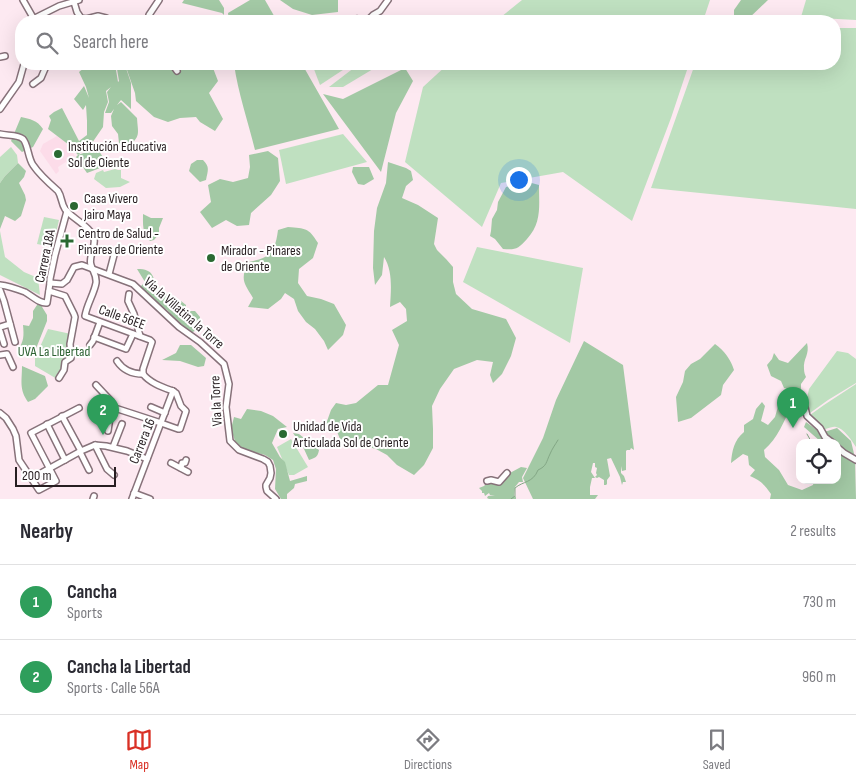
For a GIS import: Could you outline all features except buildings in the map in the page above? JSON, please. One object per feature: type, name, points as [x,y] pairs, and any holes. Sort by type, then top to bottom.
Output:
[{"type":"street","points":[[149,15],[159,0]]},
{"type":"street","points":[[374,15],[388,0]]},
{"type":"street","points":[[26,1],[32,15]]},
{"type":"street","points":[[44,15],[59,6],[77,1],[77,12],[79,15]]},
{"type":"street","points":[[0,108],[20,82],[23,70]]},
{"type":"street","points":[[33,84],[41,78],[44,70]]},
{"type":"street","points":[[0,134],[18,136],[25,142],[33,165],[58,191],[67,211],[94,236],[90,264],[97,280],[85,315]]},
{"type":"street","name":"Carrera 18A","points":[[0,285],[24,292],[46,304],[55,255],[67,211]]},
{"type":"street","points":[[109,274],[114,255]]},
{"type":"street","name":"Vía la Villatina la Torre","points":[[50,283],[62,284],[67,280],[72,269],[82,265],[133,284],[186,334],[200,342],[224,364]]},
{"type":"street","points":[[0,290],[15,342]]},
{"type":"street","points":[[49,291],[65,296],[74,315],[70,344],[71,358],[64,362],[64,370],[58,378]]},
{"type":"street","points":[[129,296],[128,301],[137,322],[140,336]]},
{"type":"street","name":"Calle 56EE","points":[[74,315],[85,315],[150,340],[152,342],[142,374]]},
{"type":"street","points":[[100,322],[92,341],[126,349],[133,334]]},
{"type":"street","points":[[0,327],[10,324]]},
{"type":"street","points":[[0,331],[4,344]]},
{"type":"street","points":[[0,355],[6,354],[13,367]]},
{"type":"street","points":[[117,361],[125,370],[142,374],[151,381],[176,393],[186,413],[178,430],[161,422],[118,409]]},
{"type":"street","name":"Via la Torre","points":[[224,364],[229,384],[226,407],[230,441],[239,450],[268,462],[271,473],[266,488],[276,499]]},
{"type":"street","points":[[96,385],[111,401],[117,422],[113,447]]},
{"type":"street","name":"Carrera 16","points":[[132,499],[173,391]]},
{"type":"street","points":[[804,403],[808,416],[828,439]]},
{"type":"street","points":[[0,413],[6,418],[13,429],[16,436],[19,460],[38,490],[56,481],[30,433],[79,408]]},
{"type":"street","points":[[152,420],[153,408],[165,413]]},
{"type":"street","points":[[62,416],[89,470]]},
{"type":"street","points":[[108,431],[117,422]]},
{"type":"street","points":[[47,424],[65,460]]},
{"type":"street","points":[[32,478],[95,445],[127,450],[147,459]]},
{"type":"street","points":[[95,445],[112,474]]},
{"type":"street","points":[[841,450],[856,460]]},
{"type":"street","points":[[171,463],[185,469],[182,463],[185,463],[186,460]]},
{"type":"street","points":[[487,481],[500,482],[507,473]]},
{"type":"street","points":[[134,493],[150,499]]},
{"type":"shaded area","name":"Institución Educativa Sol de Oiente","points":[[57,136],[65,142],[75,156],[58,167],[59,171],[56,174],[40,151],[43,144]]},
{"type":"green space","points":[[184,0],[219,0],[224,8],[224,15],[182,3]]},
{"type":"green space","points":[[250,0],[265,0],[274,15],[228,15],[228,13]]},
{"type":"green space","points":[[280,0],[338,0],[338,12],[312,15],[293,9]]},
{"type":"green space","points":[[522,0],[710,0],[705,15],[503,15]]},
{"type":"green space","points":[[741,0],[768,0],[752,15],[734,15],[734,10]]},
{"type":"green space","points":[[806,0],[856,0],[856,20],[841,19],[841,15],[802,15]]},
{"type":"green space","points":[[841,28],[856,28],[856,209],[651,188],[693,70],[841,70]]},
{"type":"green space","points":[[82,70],[116,70],[118,82],[117,70],[127,70],[131,83],[131,109],[121,100],[117,105],[121,102],[137,118],[137,137],[128,147],[119,143],[118,134],[112,126],[111,116],[114,109],[111,113],[105,113],[109,102],[107,92],[111,87],[106,91],[108,102],[104,112],[103,127],[92,143],[78,155],[69,145],[48,129],[51,120],[49,116],[62,108],[79,141],[87,135],[86,105],[83,110],[74,99],[84,86],[89,98],[79,72]]},
{"type":"green space","points":[[127,70],[214,70],[218,81],[209,93],[223,119],[215,131],[200,122],[196,117],[180,118],[168,122],[154,117],[136,101]]},
{"type":"green space","points":[[235,70],[305,70],[339,129],[255,150]]},
{"type":"green space","points":[[314,70],[343,70],[320,85]]},
{"type":"green space","points":[[351,70],[371,70],[343,87],[329,87]]},
{"type":"green space","points":[[401,70],[406,70],[413,81],[396,113],[381,172],[323,94],[343,99]]},
{"type":"green space","points":[[441,70],[687,70],[632,221],[563,172],[501,183],[482,227],[405,162],[423,87]]},
{"type":"green space","points":[[21,117],[36,122],[43,129],[33,147],[22,152],[11,141]]},
{"type":"green space","points":[[343,134],[367,162],[286,184],[279,150]]},
{"type":"green space","points":[[11,147],[17,155],[18,163],[0,183],[0,157]]},
{"type":"green space","points":[[89,151],[99,151],[108,165],[87,173],[76,157]]},
{"type":"green space","points":[[268,151],[278,158],[280,181],[271,195],[251,213],[249,225],[237,226],[226,220],[212,228],[200,212],[211,202],[208,185],[220,179],[233,182],[248,178],[250,167],[249,155]]},
{"type":"green space","points":[[197,160],[203,160],[208,169],[206,180],[200,182],[189,171],[191,164]]},
{"type":"green space","points":[[388,162],[411,171],[413,180],[406,186],[402,198],[418,205],[438,218],[434,244],[437,250],[453,267],[453,282],[456,294],[472,309],[506,319],[516,338],[511,356],[502,374],[493,383],[490,375],[493,362],[477,360],[454,369],[440,389],[432,406],[433,448],[424,465],[414,475],[376,449],[340,439],[336,429],[326,424],[331,410],[336,403],[346,405],[356,403],[378,385],[388,385],[399,345],[392,330],[407,321],[406,309],[400,302],[390,307],[390,274],[384,257],[382,275],[375,285],[373,268],[374,231],[377,208],[386,183]]},
{"type":"green space","points":[[18,163],[26,171],[19,183],[26,200],[21,216],[15,221],[5,216],[0,229],[0,183]]},
{"type":"green space","points":[[353,167],[369,167],[374,179],[364,185],[358,184],[352,172]]},
{"type":"green space","points":[[115,169],[121,170],[121,178],[130,182],[120,187],[106,188],[94,179],[96,173]]},
{"type":"green space","points":[[528,182],[539,185],[539,214],[535,227],[519,247],[503,249],[490,236],[492,219],[497,210],[498,202],[506,187]]},
{"type":"green space","points":[[143,214],[151,218],[163,218],[159,234],[154,240],[150,241],[146,235]]},
{"type":"green space","points":[[44,217],[59,220],[53,247],[37,244]]},
{"type":"green space","points":[[288,227],[309,231],[318,243],[313,258],[299,269],[298,283],[307,296],[334,304],[346,325],[343,335],[328,350],[315,329],[306,322],[298,311],[294,299],[285,293],[281,299],[268,309],[248,307],[253,298],[244,281],[244,273],[248,262],[262,259],[270,253],[275,244],[278,230]]},
{"type":"green space","points":[[0,231],[5,257],[24,272],[38,278],[40,295],[0,275]]},
{"type":"green space","points":[[477,247],[583,268],[570,343],[463,282]]},
{"type":"green space","points":[[137,269],[147,270],[152,274],[156,283],[169,297],[166,300],[170,303],[181,301],[186,305],[188,311],[195,311],[200,317],[200,328],[191,333],[185,331],[167,310],[140,287],[145,282]]},
{"type":"green space","points":[[39,302],[47,315],[47,321],[35,351],[23,356],[18,350],[23,338],[23,325],[29,326],[33,318],[33,311]]},
{"type":"green space","name":"UVA La Libertad","points":[[48,329],[71,334],[71,358],[57,379],[35,366],[35,358]]},
{"type":"green space","points":[[584,341],[623,365],[634,450],[631,448],[626,451],[626,470],[622,471],[621,466],[621,473],[626,482],[623,482],[622,485],[611,458],[607,459],[610,476],[606,485],[604,485],[604,480],[595,477],[597,475],[597,468],[595,463],[593,463],[591,472],[595,478],[592,478],[590,495],[598,495],[595,499],[533,499],[523,478],[543,438],[556,400]]},
{"type":"green space","points":[[807,343],[808,351],[804,365],[806,377],[801,384],[801,389],[791,390],[784,388],[781,381],[771,376],[767,365],[774,353],[779,360],[788,363]]},
{"type":"green space","points":[[715,344],[727,356],[734,370],[723,385],[721,395],[691,418],[678,422],[676,397],[683,382],[685,371]]},
{"type":"green space","points":[[180,345],[191,345],[206,358],[204,366],[198,367],[180,361],[162,360],[176,353]]},
{"type":"green space","points":[[837,351],[848,353],[856,359],[856,383],[810,413],[807,398],[809,389]]},
{"type":"green space","points":[[22,366],[45,376],[48,386],[35,399],[28,402],[22,389]]},
{"type":"green space","points":[[856,384],[856,447],[842,430],[831,427],[823,430],[822,426],[810,415]]},
{"type":"green space","points":[[762,402],[765,406],[761,421],[768,425],[775,417],[779,403],[792,405],[777,435],[764,450],[765,457],[779,470],[788,485],[802,490],[813,484],[841,484],[841,439],[818,439],[804,427],[806,422],[821,433],[837,428],[851,441],[855,458],[856,499],[770,499],[771,494],[767,488],[750,476],[755,470],[749,465],[748,456],[743,454],[731,463],[734,446],[744,432],[744,425],[753,419],[756,409]]},
{"type":"green space","points":[[247,409],[261,411],[273,416],[287,427],[278,429],[272,443],[285,462],[290,481],[307,476],[307,481],[295,484],[294,488],[287,494],[287,499],[281,499],[275,489],[276,469],[273,460],[265,455],[241,447],[235,441],[231,429],[234,417],[241,419]]},
{"type":"green space","points":[[293,433],[299,434],[319,450],[316,457],[309,460]]},
{"type":"green space","points":[[291,439],[308,467],[294,475],[289,475],[277,447]]},
{"type":"green space","points":[[521,467],[527,468],[522,477],[523,482],[519,482],[515,487],[514,497],[516,496],[516,499],[489,499],[487,498],[488,496],[495,495],[490,495],[489,493],[485,496],[479,488],[488,482],[498,484],[508,474]]},
{"type":"waterway","points":[[807,434],[810,439]]},
{"type":"waterway","points":[[511,499],[515,496],[515,488],[531,480],[538,470],[545,465],[558,440]]},
{"type":"place","name":"Institución Educativa Sol de Oiente","points":[[58,154]]},
{"type":"place","name":"Casa Vivero Jairo Maya","points":[[74,206]]},
{"type":"place","name":"Centro de Salud - Pinares de Oriente","points":[[67,241]]},
{"type":"place","name":"Mirador - Pinares de Oriente","points":[[211,258]]},
{"type":"place","name":"Cancha","points":[[793,428]]},
{"type":"place","name":"Unidad de Vida Articulada Sol de Oriente","points":[[283,434]]},
{"type":"place","name":"Cancha la Libertad","points":[[103,435]]}]
